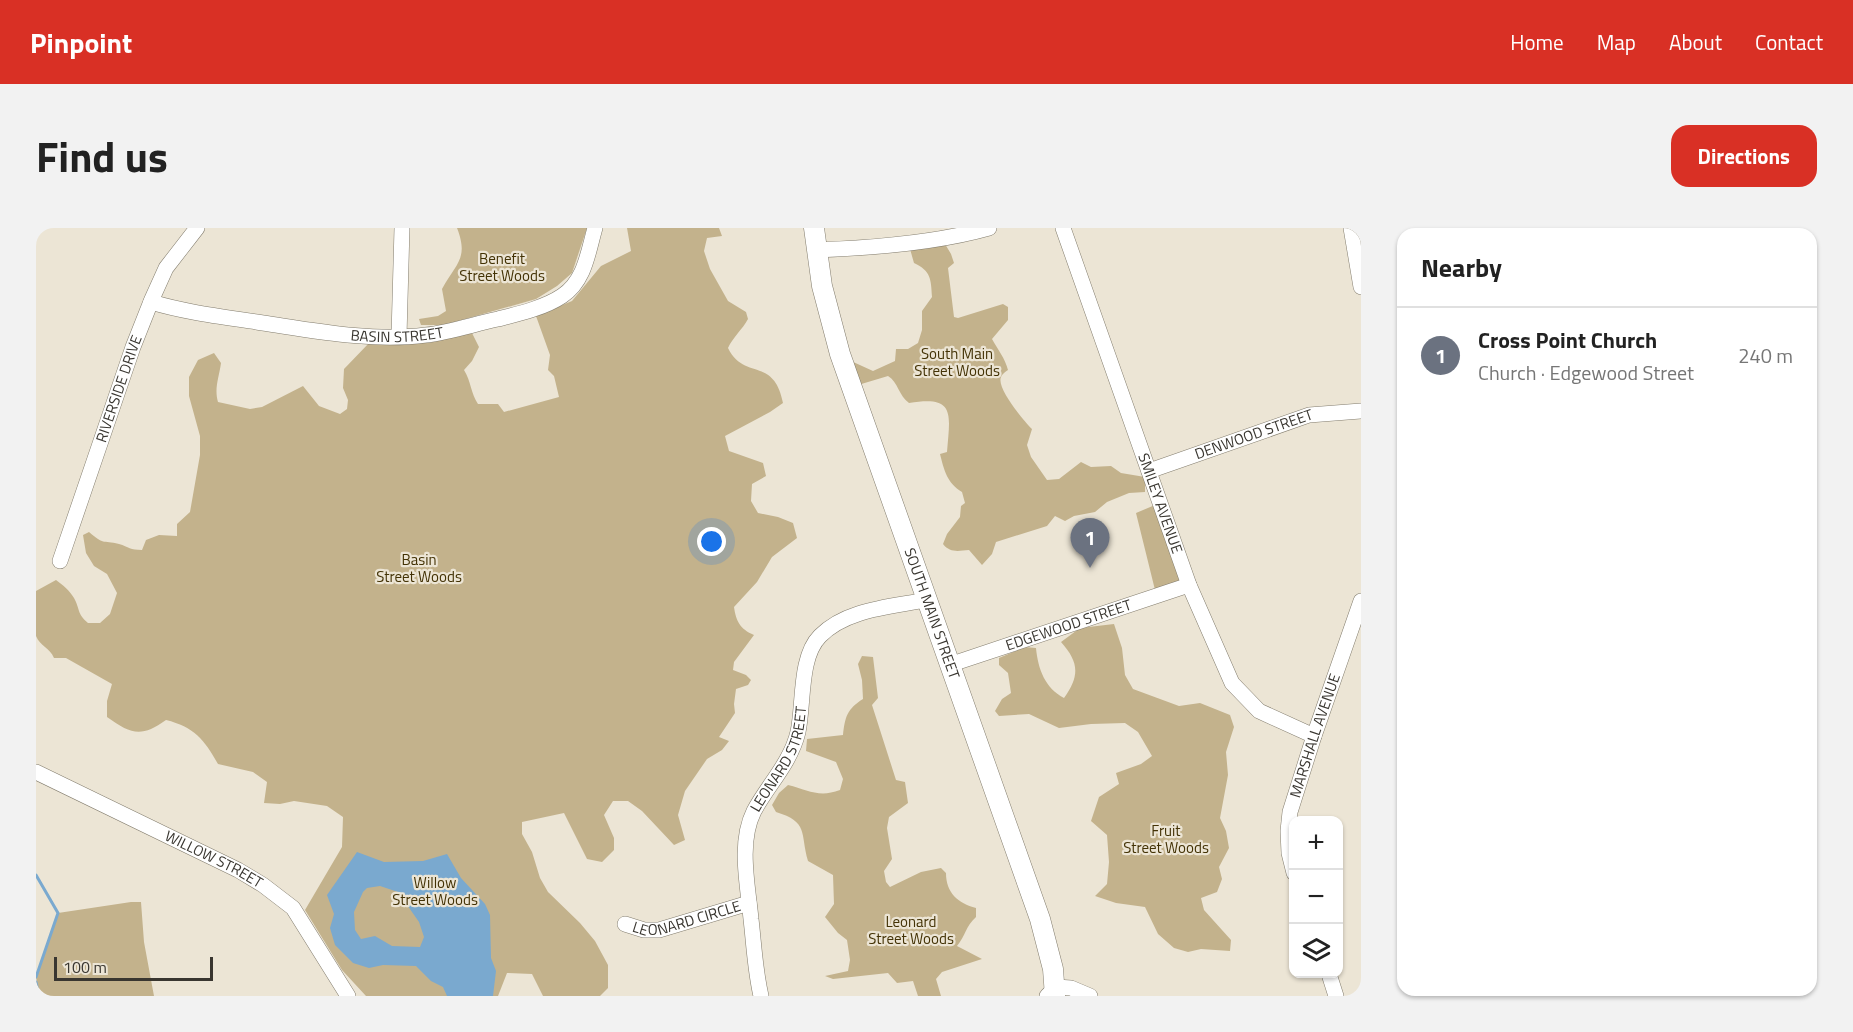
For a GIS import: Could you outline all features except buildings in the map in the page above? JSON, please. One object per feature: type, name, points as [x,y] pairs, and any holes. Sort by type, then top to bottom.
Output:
[{"type":"main road","name":"SOUTH MAIN STREET","points":[[814,228],[828,314],[843,364],[1037,909],[1053,993]]},
{"type":"street","name":"RIVERSIDE DRIVE","points":[[60,561],[133,347],[151,302],[166,268],[197,228]]},
{"type":"street","points":[[399,336],[402,228]]},
{"type":"street","name":"BASIN STREET","points":[[151,302],[202,315],[296,328],[372,336],[425,335],[529,310],[562,296],[574,285],[583,271],[595,228]]},
{"type":"street","points":[[816,250],[887,245],[989,228]]},
{"type":"street","name":"SMILEY AVENUE","points":[[1063,228],[1189,585],[1232,683],[1259,711],[1314,736]]},
{"type":"street","points":[[1351,228],[1361,287]]},
{"type":"street","name":"DENWOOD STREET","points":[[1149,471],[1309,415],[1361,411]]},
{"type":"street","name":"EDGEWOOD STREET","points":[[949,665],[1189,585]]},
{"type":"street","name":"LEONARD STREET","points":[[761,996],[754,958],[749,903],[746,855],[748,829],[754,812],[787,759],[797,735],[810,650],[828,628],[853,616],[926,600]]},
{"type":"street","name":"MARSHALL AVENUE","points":[[1292,870],[1288,831],[1290,812],[1361,601]]},
{"type":"street","name":"WILLOW STREET","points":[[36,772],[238,870],[262,885],[293,908],[348,996]]},
{"type":"street","name":"LEONARD CIRCLE","points":[[625,924],[644,930],[659,930],[749,903]]},
{"type":"street","points":[[1330,978],[1336,996]]},
{"type":"street","points":[[1053,993],[1071,988],[1090,996]]},
{"type":"green space","name":"Benefit Street Woods","points":[[457,228],[587,228],[572,273],[536,299],[444,325],[421,325],[419,319],[438,316],[446,311],[442,289],[459,260],[462,247]]},
{"type":"green space","name":"Basin Street Woods","points":[[627,228],[719,228],[722,236],[707,238],[704,251],[710,269],[728,301],[746,312],[748,319],[728,348],[742,364],[766,374],[779,388],[783,403],[725,436],[729,451],[763,463],[766,476],[752,484],[751,501],[758,513],[793,523],[797,538],[772,557],[757,582],[734,607],[739,624],[754,635],[734,662],[733,670],[746,675],[751,680],[748,685],[736,689],[735,713],[719,737],[729,741],[722,750],[707,759],[685,791],[678,815],[685,840],[674,845],[642,811],[628,801],[613,801],[604,815],[614,838],[614,850],[602,862],[587,859],[564,813],[522,822],[522,834],[548,892],[595,941],[608,965],[608,988],[600,996],[543,996],[532,974],[507,973],[498,996],[366,996],[342,970],[305,910],[342,847],[343,817],[327,806],[294,801],[280,804],[264,803],[267,782],[253,772],[218,764],[203,741],[184,726],[166,720],[150,730],[136,732],[107,717],[107,701],[112,684],[66,658],[54,658],[36,636],[36,591],[56,580],[72,595],[84,620],[88,623],[100,623],[110,614],[117,593],[107,574],[94,566],[86,553],[83,535],[89,532],[103,541],[142,550],[146,540],[159,535],[177,536],[177,524],[190,512],[200,455],[200,436],[189,396],[189,377],[198,360],[214,353],[221,363],[217,387],[218,402],[250,409],[262,407],[303,386],[319,406],[340,414],[347,409],[348,400],[343,388],[344,369],[370,342],[428,343],[472,333],[479,347],[464,370],[478,404],[498,404],[504,412],[559,397],[554,376],[548,370],[550,355],[536,316],[572,301],[601,266],[631,251]]},
{"type":"green space","name":"South Main Street Woods","points":[[945,244],[954,263],[948,268],[954,317],[958,318],[1003,304],[1008,307],[1008,320],[992,339],[1008,370],[1001,376],[1001,382],[1012,404],[1032,429],[1027,445],[1031,457],[1047,480],[1059,479],[1081,462],[1091,467],[1111,466],[1121,473],[1145,477],[1145,492],[1129,493],[1107,502],[1095,512],[1074,516],[1065,521],[1055,516],[1047,526],[996,542],[992,554],[982,565],[969,550],[951,550],[943,544],[947,534],[960,517],[961,506],[965,503],[962,492],[947,476],[940,454],[947,452],[949,418],[947,410],[935,402],[909,403],[888,376],[858,385],[851,361],[873,371],[895,361],[896,349],[908,349],[918,343],[922,330],[922,311],[932,297],[932,291],[929,276],[924,269],[914,263],[910,249]]},
{"type":"green space","points":[[1155,505],[1182,583],[1156,594],[1136,513]]},
{"type":"green space","name":"Fruit Street Woods","points":[[1114,624],[1122,648],[1125,675],[1133,689],[1179,706],[1200,703],[1230,715],[1234,727],[1226,752],[1228,775],[1220,818],[1226,831],[1229,848],[1219,867],[1222,879],[1217,892],[1201,898],[1204,910],[1231,940],[1230,951],[1201,949],[1188,952],[1174,948],[1158,934],[1145,907],[1116,903],[1095,896],[1107,884],[1109,862],[1107,835],[1091,821],[1099,797],[1119,784],[1116,773],[1141,764],[1152,756],[1138,732],[1125,723],[1059,728],[1029,714],[999,716],[995,711],[1002,699],[1011,693],[1008,673],[999,665],[999,658],[1025,647],[1036,648],[1047,683],[1064,698],[1073,683],[1075,669],[1071,656],[1061,642],[1080,628]]},
{"type":"green space","name":"Leonard Street Woods","points":[[862,656],[873,657],[878,698],[872,705],[896,780],[905,782],[908,803],[889,817],[887,828],[892,859],[884,871],[886,882],[890,887],[921,872],[941,868],[946,873],[948,886],[954,896],[976,908],[976,917],[957,946],[982,959],[942,972],[936,979],[941,996],[918,996],[913,981],[897,983],[888,973],[833,979],[825,976],[848,971],[850,960],[847,940],[825,917],[834,904],[833,875],[808,861],[799,825],[787,816],[776,812],[772,805],[779,793],[788,785],[820,793],[840,790],[843,779],[836,762],[806,751],[807,739],[843,735],[848,714],[853,706],[863,699],[858,664]]},
{"type":"green space","points":[[141,902],[144,942],[154,996],[39,996],[36,977],[58,913]]},
{"type":"water","points":[[357,852],[384,862],[423,861],[447,854],[461,878],[485,904],[490,915],[491,958],[496,971],[493,996],[447,996],[443,987],[431,981],[416,966],[383,965],[369,968],[353,963],[335,945],[330,928],[334,914],[327,895]],"holes":[[[380,886],[398,892],[419,922],[424,937],[420,947],[392,946],[375,936],[361,939],[355,930],[354,912],[363,892],[367,888]]]},
{"type":"waterway","points":[[36,875],[58,913],[36,977]]},
{"type":"waterway","points":[[36,982],[39,996]]},
{"type":"place","name":"Cross Point Church","points":[[1090,568]]},
{"type":"park label","name":"Willow Street Woods","points":[[435,892]]}]
